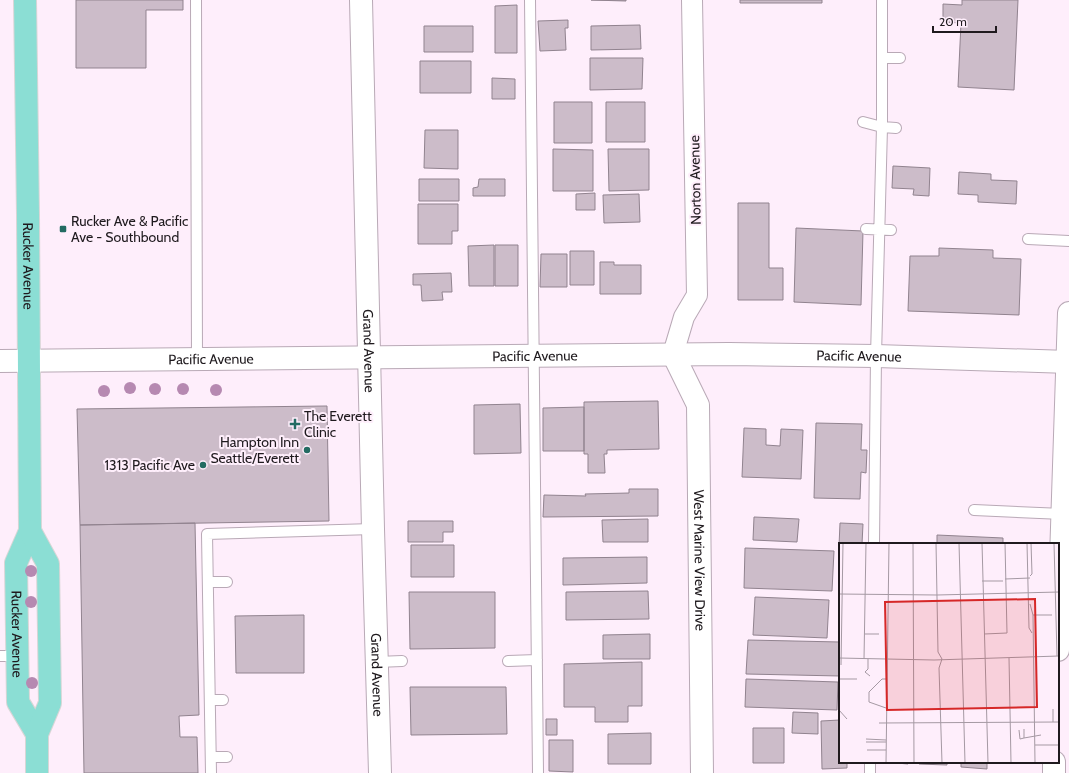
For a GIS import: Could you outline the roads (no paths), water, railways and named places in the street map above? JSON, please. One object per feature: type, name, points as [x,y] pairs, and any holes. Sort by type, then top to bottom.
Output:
[{"type":"main road","name":"Rucker Avenue","points":[[25,0],[30,531],[16,563],[9,656],[18,702],[37,734]]},
{"type":"main road","name":"Rucker Avenue","points":[[30,531],[48,564],[50,703],[37,734],[37,773]]},
{"type":"street","name":"Grand Avenue","points":[[361,0],[380,773]]},
{"type":"street","name":"Norton Avenue","points":[[672,354],[684,317],[697,295],[692,0]]},
{"type":"street","points":[[1059,623],[1069,362],[1069,313]]},
{"type":"street","name":"Pacific Avenue","points":[[0,361],[672,354],[876,356],[1069,362]]},
{"type":"street","name":"West Marine View Drive","points":[[672,354],[698,405],[702,773]]},
{"type":"lane","points":[[196,0],[197,359]]},
{"type":"lane","points":[[530,0],[538,773]]},
{"type":"lane","points":[[874,543],[876,356],[882,127],[882,0]]},
{"type":"lane","points":[[882,58],[900,58]]},
{"type":"lane","points":[[863,122],[882,127],[896,128]]},
{"type":"lane","points":[[866,229],[891,230]]},
{"type":"lane","points":[[1028,239],[1069,242]]},
{"type":"lane","points":[[974,510],[1063,514]]},
{"type":"lane","points":[[211,773],[207,534],[373,529]]},
{"type":"lane","points":[[208,582],[227,582]]},
{"type":"lane","points":[[508,661],[537,660]]},
{"type":"lane","points":[[377,662],[402,661]]},
{"type":"lane","points":[[210,700],[223,700]]},
{"type":"lane","points":[[211,757],[227,757]]},
{"type":"place","name":"Rucker Ave & Pacific Ave - Southbound","points":[[63,229]]},
{"type":"place","name":"The Everett Clinic","points":[[295,424]]},
{"type":"place","name":"Hampton Inn Seattle/Everett","points":[[307,450]]},
{"type":"place","name":"1313 Pacific Ave","points":[[203,465]]}]
